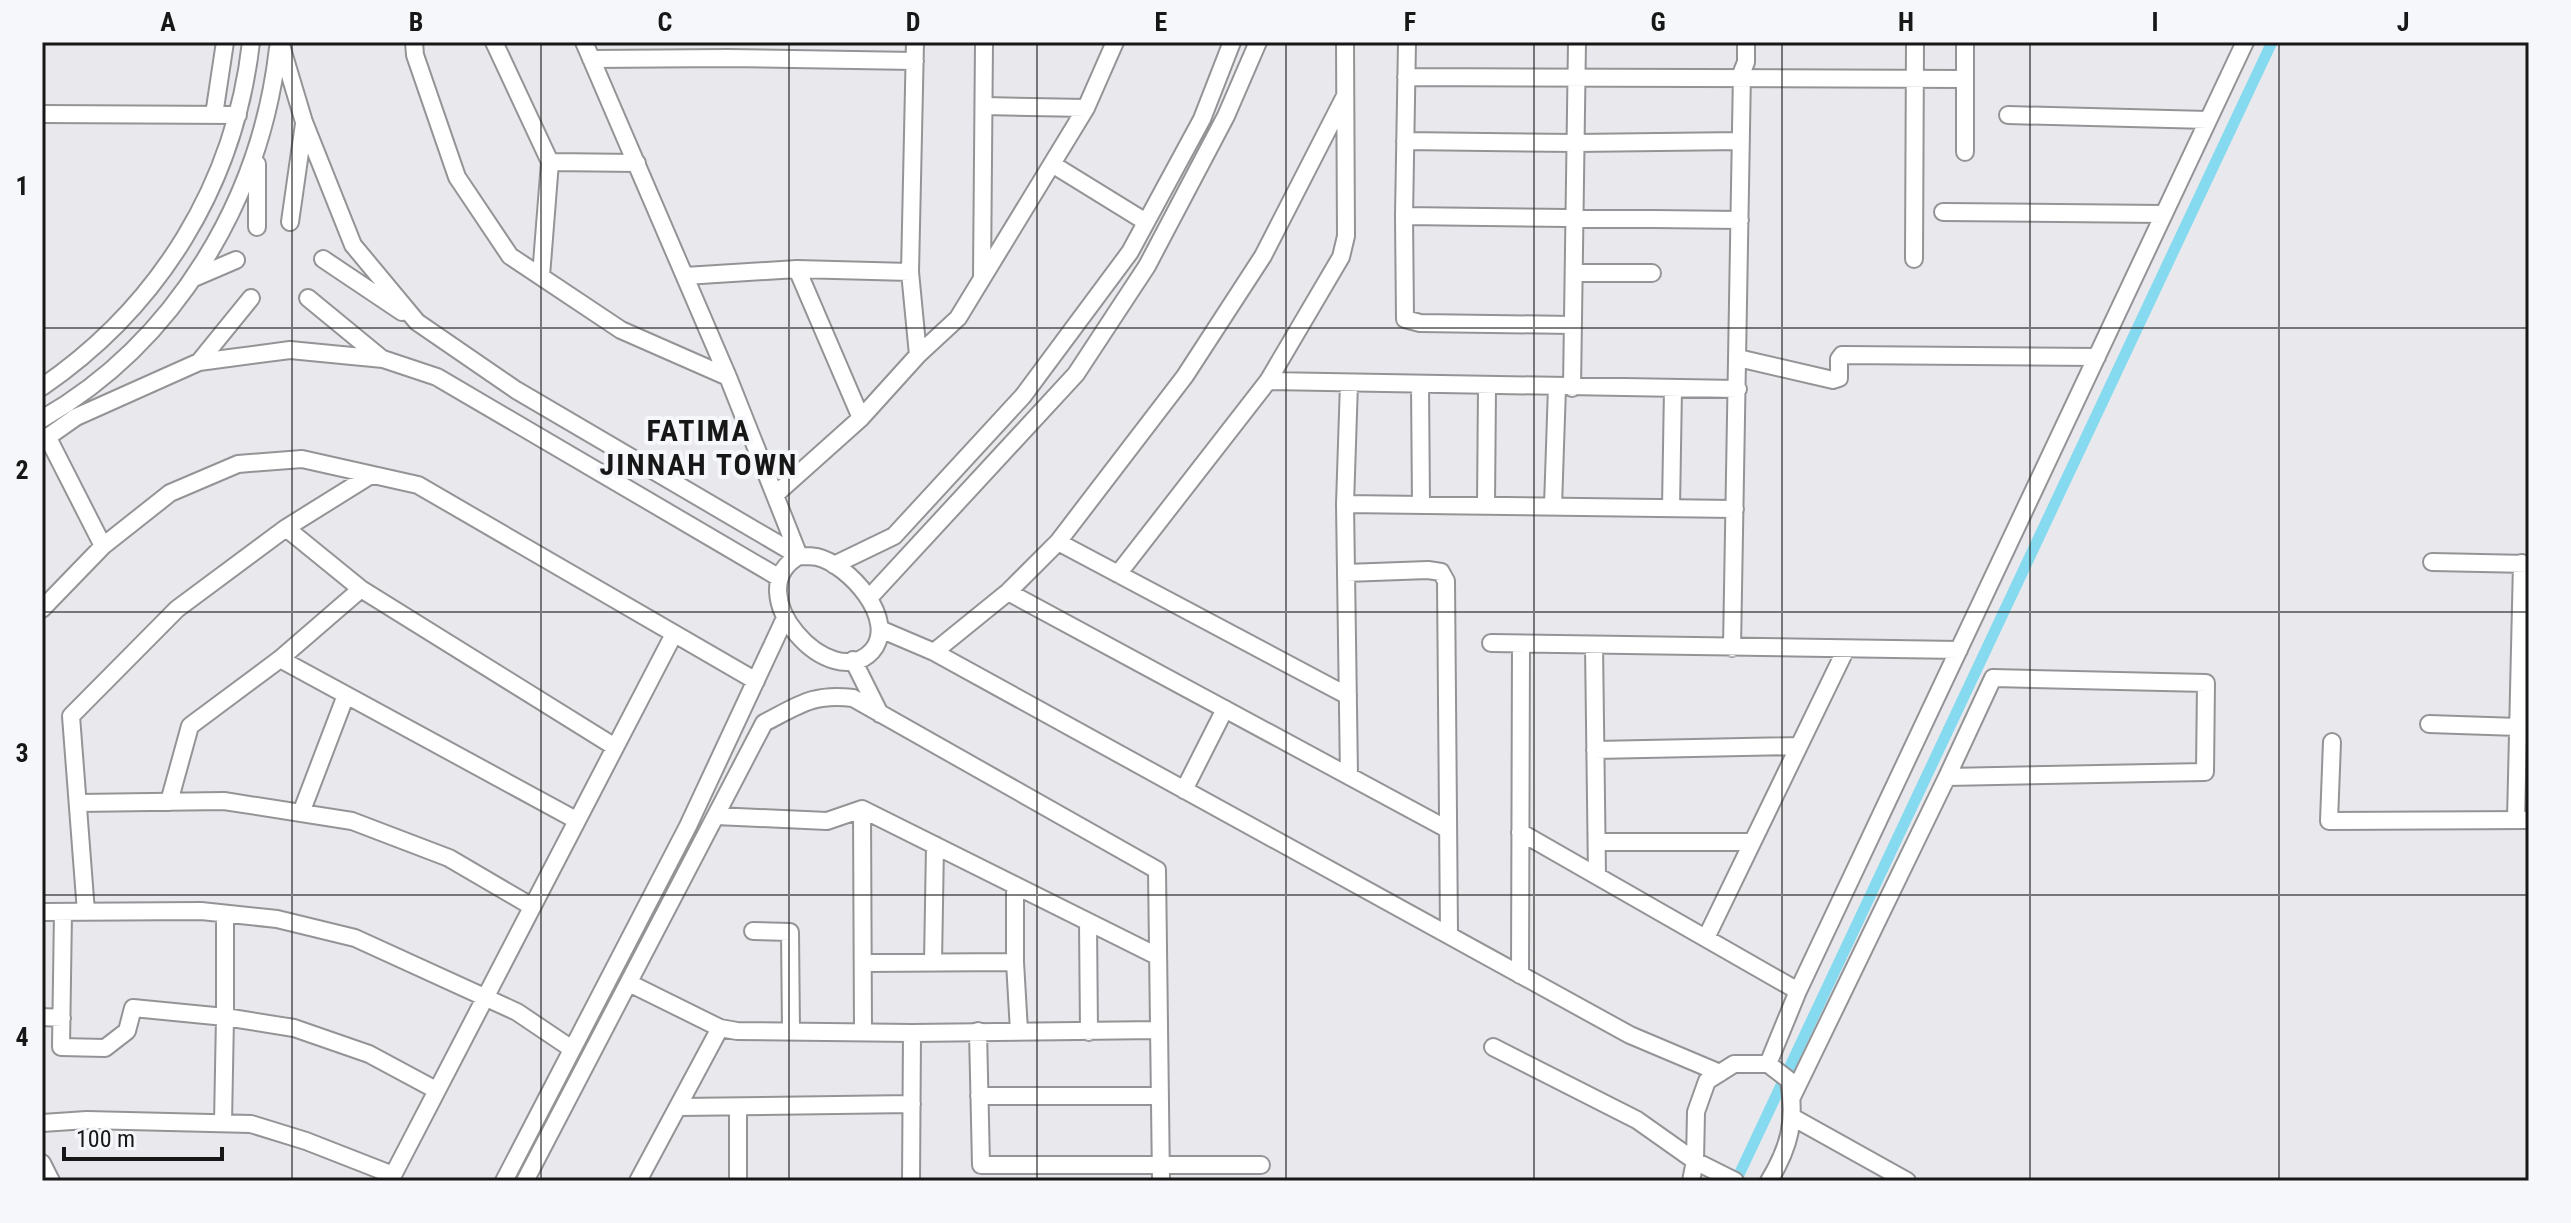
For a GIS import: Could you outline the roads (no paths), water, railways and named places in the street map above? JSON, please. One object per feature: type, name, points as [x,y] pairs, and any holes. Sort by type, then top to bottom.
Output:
[{"type":"street","points":[[214,115],[225,42]]},
{"type":"street","points":[[42,387],[105,338],[161,275],[205,204],[227,153],[238,115],[251,42]]},
{"type":"street","points":[[280,42],[304,122],[353,245],[417,322]]},
{"type":"street","points":[[42,419],[94,383],[127,355],[193,279],[229,217],[257,151],[280,42]]},
{"type":"street","points":[[414,42],[415,55],[457,177],[510,256],[621,330],[728,377]]},
{"type":"street","points":[[494,42],[550,162],[541,276]]},
{"type":"street","points":[[584,42],[728,377],[799,556]]},
{"type":"street","points":[[720,42],[728,58]]},
{"type":"street","points":[[852,42],[852,60]]},
{"type":"street","points":[[915,42],[910,272],[918,355]]},
{"type":"street","points":[[982,279],[984,42]]},
{"type":"street","points":[[776,494],[861,418],[918,355],[958,318],[1086,108],[1115,42]]},
{"type":"street","points":[[834,565],[894,536],[1023,396],[1130,252],[1202,119],[1232,42]]},
{"type":"street","points":[[869,598],[1076,374],[1147,266],[1226,116],[1258,42]]},
{"type":"street","points":[[1118,574],[1268,381],[1341,257],[1346,236],[1345,42]]},
{"type":"street","points":[[1407,42],[1405,319],[1420,323],[1573,325]]},
{"type":"street","points":[[1553,506],[1573,325],[1577,42]]},
{"type":"street","points":[[1732,648],[1742,75],[1738,42]]},
{"type":"street","points":[[1742,75],[1746,62],[1746,42]]},
{"type":"street","points":[[1914,259],[1915,42]]},
{"type":"street","points":[[1965,42],[1965,152]]},
{"type":"street","points":[[1768,1064],[1798,991],[2245,42]]},
{"type":"street","points":[[591,59],[915,61]]},
{"type":"street","points":[[1406,77],[1742,75],[1964,79]]},
{"type":"street","points":[[934,652],[1008,592],[1058,542],[1185,376],[1263,256],[1345,96]]},
{"type":"street","points":[[984,106],[1086,108]]},
{"type":"street","points":[[42,114],[238,115]]},
{"type":"street","points":[[2008,115],[2208,120]]},
{"type":"street","points":[[290,222],[304,122]]},
{"type":"street","points":[[1405,141],[1741,141]]},
{"type":"street","points":[[257,151],[257,227]]},
{"type":"street","points":[[550,162],[637,163]]},
{"type":"street","points":[[1052,164],[1146,222]]},
{"type":"street","points":[[1943,212],[2164,214]]},
{"type":"street","points":[[1404,216],[1740,220]]},
{"type":"street","points":[[323,259],[516,390],[799,556],[818,557],[834,565],[869,598],[880,629],[874,648],[860,659],[836,661],[817,653],[800,638],[785,618],[778,597],[778,577],[786,563],[799,556]]},
{"type":"street","points":[[193,279],[236,260]]},
{"type":"street","points":[[685,276],[797,269],[910,272]]},
{"type":"street","points":[[797,269],[861,418]]},
{"type":"street","points":[[1574,273],[1652,273]]},
{"type":"street","points":[[199,362],[251,298]]},
{"type":"street","points":[[308,298],[383,359]]},
{"type":"street","points":[[103,546],[45,439],[76,417],[199,362],[290,350],[383,359],[437,377],[778,577]]},
{"type":"street","points":[[1738,358],[1833,380],[1839,378],[1839,359],[1842,355],[2097,357]]},
{"type":"street","points":[[1268,381],[1738,389]]},
{"type":"street","points":[[1349,383],[1345,504],[1349,776]]},
{"type":"street","points":[[1420,384],[1421,505]]},
{"type":"street","points":[[1486,505],[1487,386]]},
{"type":"street","points":[[1671,508],[1673,388]]},
{"type":"street","points":[[42,609],[103,546],[170,493],[238,464],[302,459],[418,485],[756,681]]},
{"type":"street","points":[[86,912],[71,716],[177,609],[286,528],[371,475]]},
{"type":"street","points":[[1345,504],[1735,509]]},
{"type":"street","points":[[286,528],[361,589],[615,747]]},
{"type":"street","points":[[1058,542],[1348,696]]},
{"type":"street","points":[[2332,742],[2329,821],[2523,820],[2518,727],[2527,560],[2433,557]]},
{"type":"street","points":[[1346,573],[1428,570],[1441,572],[1446,581],[1449,933]]},
{"type":"street","points":[[169,802],[190,726],[280,659],[361,589]]},
{"type":"street","points":[[1008,592],[1447,829]]},
{"type":"street","points":[[504,1181],[688,826],[785,618]]},
{"type":"street","points":[[880,629],[934,652],[1630,1035],[1720,1073]]},
{"type":"street","points":[[42,1123],[87,1120],[251,1124],[306,1141],[391,1178],[674,634]]},
{"type":"street","points":[[1491,643],[1959,650]]},
{"type":"street","points":[[1520,975],[1521,644]]},
{"type":"street","points":[[1594,645],[1597,876]]},
{"type":"street","points":[[1706,938],[1846,649]]},
{"type":"street","points":[[280,659],[576,820]]},
{"type":"street","points":[[853,660],[880,715]]},
{"type":"street","points":[[1792,1097],[1993,678],[2206,683],[2205,772],[1947,777]]},
{"type":"street","points":[[301,813],[346,695]]},
{"type":"street","points":[[525,1181],[764,723],[810,699],[834,696],[853,698],[1157,870],[1161,1173]]},
{"type":"street","points":[[1184,790],[1225,709]]},
{"type":"street","points":[[2429,724],[2518,727]]},
{"type":"street","points":[[1595,750],[1799,746]]},
{"type":"street","points":[[78,803],[224,801],[352,821],[449,858],[531,906]]},
{"type":"street","points":[[716,816],[827,821],[862,809],[1157,956]]},
{"type":"street","points":[[862,809],[863,1032]]},
{"type":"street","points":[[1520,832],[1798,991]]},
{"type":"street","points":[[1597,842],[1752,842]]},
{"type":"street","points":[[933,963],[935,845]]},
{"type":"street","points":[[1015,885],[1019,1031]]},
{"type":"street","points":[[42,912],[201,911],[277,919],[355,938],[517,1012],[572,1049]]},
{"type":"street","points":[[63,912],[61,1047],[105,1048],[127,1031],[133,1008],[225,1017],[309,1033],[369,1054],[436,1090]]},
{"type":"street","points":[[223,1123],[225,914]]},
{"type":"street","points":[[1088,922],[1089,1032]]},
{"type":"street","points":[[753,931],[790,932],[791,1031]]},
{"type":"street","points":[[863,963],[1015,962]]},
{"type":"street","points":[[629,983],[720,1028],[737,1031],[912,1033],[1158,1030]]},
{"type":"street","points":[[42,1017],[62,1018]]},
{"type":"street","points":[[638,1181],[720,1028]]},
{"type":"street","points":[[978,1031],[981,1165],[1161,1173],[1261,1165]]},
{"type":"street","points":[[911,1181],[912,1033]]},
{"type":"street","points":[[1493,1047],[1637,1120],[1695,1161],[1735,1181]]},
{"type":"street","points":[[1691,1181],[1695,1161],[1696,1112],[1707,1081],[1734,1064],[1768,1064],[1789,1080],[1794,1118],[1788,1143],[1769,1181]]},
{"type":"street","points":[[979,1096],[1159,1096]]},
{"type":"street","points":[[678,1107],[912,1104]]},
{"type":"street","points":[[738,1107],[738,1181]]},
{"type":"street","points":[[1794,1118],[1907,1181]]},
{"type":"street","points":[[42,1163],[51,1181]]},
{"type":"waterway","points":[[1736,1181],[2272,42]]},
{"type":"district","name":"FATIMA JINNAH TOWN","points":[[699,447]]}]
